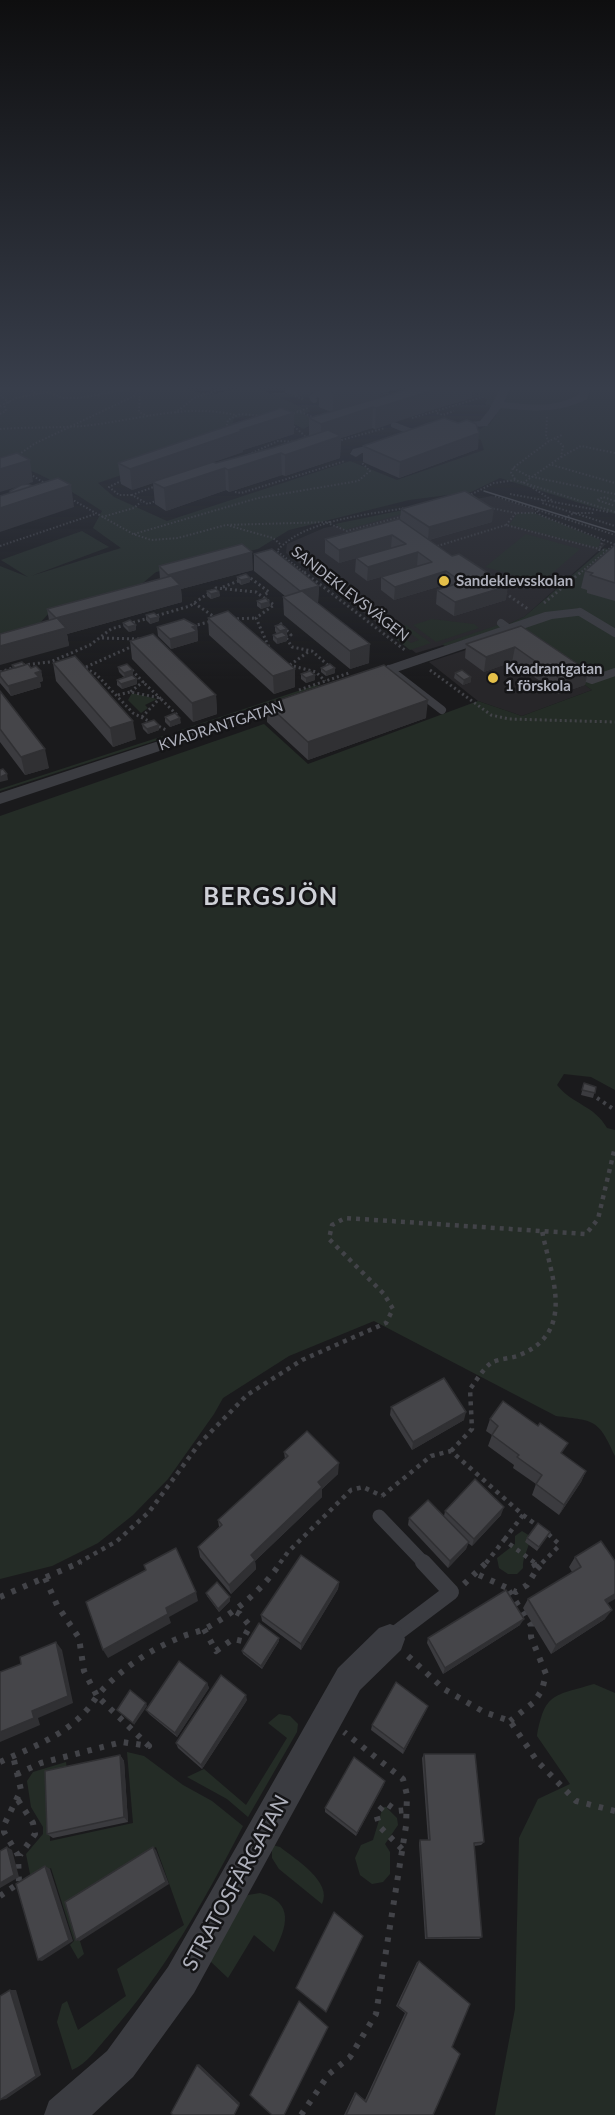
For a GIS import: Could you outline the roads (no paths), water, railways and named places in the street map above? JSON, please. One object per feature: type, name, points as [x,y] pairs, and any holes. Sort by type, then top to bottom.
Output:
[{"type":"street","points":[[345,684],[394,663],[538,614],[580,612]]},
{"type":"street","name":"KVADRANTGATAN","points":[[0,799],[311,695]]},
{"type":"street","name":"STRATOSFÄRGATAN","points":[[63,2115],[120,2064],[181,1980],[349,1679],[390,1639]]},
{"type":"lane","points":[[580,612],[615,633]]},
{"type":"lane","points":[[504,626],[528,642]]},
{"type":"lane","points":[[394,663],[442,710]]},
{"type":"lane","points":[[567,669],[577,676],[592,680],[615,672]]},
{"type":"lane","points":[[379,1516],[451,1592],[390,1639]]},
{"type":"tram line","points":[[484,491],[615,532]]},
{"type":"place","name":"Sandeklevsskolan","points":[[444,581]]},
{"type":"place","name":"Kvadrantgatan 1 förskola","points":[[493,678]]},
{"type":"district","name":"BERGSJÖN","points":[[271,897]]}]
